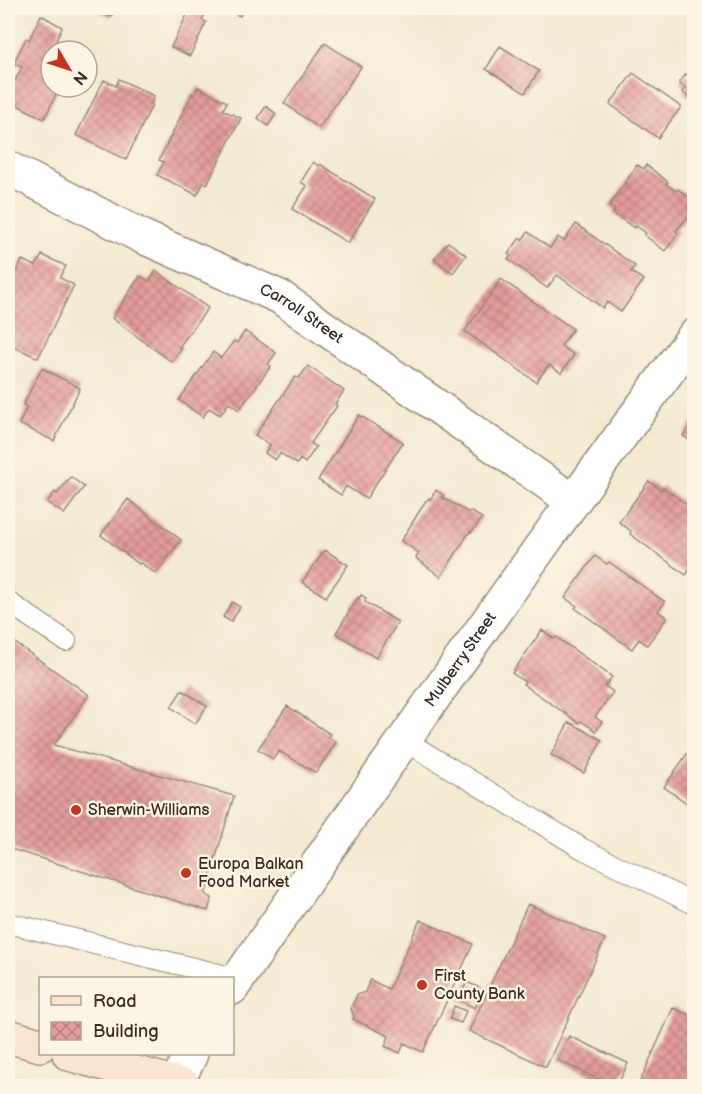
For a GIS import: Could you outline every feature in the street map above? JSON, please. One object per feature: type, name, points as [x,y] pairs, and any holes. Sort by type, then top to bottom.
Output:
[{"type":"main road","points":[[8,1036],[39,1045]]},
{"type":"main road","points":[[76,1055],[180,1085]]},
{"type":"street","name":"Carroll Street","points":[[8,168],[143,237],[280,297],[573,501]]},
{"type":"street","name":"Mulberry Street","points":[[236,984],[404,740],[573,501],[694,336]]},
{"type":"street","points":[[180,1085],[190,1055]]},
{"type":"lane","points":[[8,602],[66,640]]},
{"type":"lane","points":[[404,740],[583,849],[694,904]]},
{"type":"lane","points":[[8,923],[210,977]]},
{"type":"building","points":[[90,8],[115,8],[111,17]]},
{"type":"building","points":[[195,8],[206,12],[202,20],[206,22],[190,56],[171,47],[188,13],[192,15]]},
{"type":"building","points":[[222,8],[244,8],[240,16]]},
{"type":"building","points":[[41,15],[62,27],[57,39],[39,39],[39,99],[54,99],[44,119],[8,100],[8,94],[22,67],[14,63],[26,38],[29,40]]},
{"type":"building","points":[[325,43],[361,67],[319,128],[284,103]]},
{"type":"building","points":[[500,46],[539,71],[525,93],[486,69]]},
{"type":"building","points":[[633,73],[681,107],[658,138],[610,104]]},
{"type":"building","points":[[686,74],[693,79],[694,76],[694,101],[682,92],[686,88],[679,83]]},
{"type":"building","points":[[119,79],[154,96],[126,160],[76,135],[94,99],[99,99],[99,90],[104,80],[116,86]]},
{"type":"building","points":[[198,87],[227,102],[223,110],[241,118],[207,184],[204,182],[197,195],[157,175],[164,162],[159,160],[192,94],[194,95]]},
{"type":"building","points":[[266,106],[276,114],[268,126],[258,118]]},
{"type":"building","points":[[313,162],[319,166],[320,164],[375,199],[348,243],[292,209],[307,186],[301,182]]},
{"type":"building","points":[[637,165],[644,169],[646,165],[668,182],[666,184],[676,191],[678,189],[694,201],[694,210],[676,231],[678,233],[665,251],[644,235],[646,233],[636,226],[634,228],[613,213],[615,210],[609,206]]},
{"type":"building","points":[[576,224],[635,266],[631,272],[644,280],[621,312],[607,302],[603,308],[557,275],[547,288],[508,259],[511,256],[508,254],[520,238],[522,240],[528,232],[550,248],[558,237],[564,241]]},
{"type":"building","points":[[448,242],[466,255],[453,273],[434,259]]},
{"type":"building","points":[[42,255],[66,266],[60,278],[74,285],[38,358],[8,344],[8,288],[22,260],[36,266]]},
{"type":"building","points":[[156,271],[208,308],[179,347],[182,348],[172,362],[112,318],[140,276],[149,281]]},
{"type":"building","points":[[501,279],[573,329],[561,346],[574,355],[561,373],[549,365],[536,382],[465,331]]},
{"type":"building","points":[[245,331],[276,353],[268,364],[271,366],[239,410],[229,403],[220,415],[209,408],[203,417],[179,400],[213,352],[221,358],[234,341],[237,343]]},
{"type":"building","points":[[308,366],[344,391],[335,404],[337,406],[311,443],[316,447],[305,463],[300,459],[297,464],[280,453],[275,460],[265,453],[270,445],[255,435],[295,377],[299,378]]},
{"type":"building","points":[[42,368],[80,388],[54,441],[19,424],[27,407],[23,405]]},
{"type":"building","points":[[359,415],[403,442],[366,499],[346,486],[341,495],[318,480]]},
{"type":"building","points":[[694,420],[694,443],[683,436]]},
{"type":"building","points":[[71,477],[84,487],[64,514],[47,502]]},
{"type":"building","points":[[649,481],[661,490],[663,487],[694,510],[694,566],[686,575],[630,534],[631,531],[619,522]]},
{"type":"building","points":[[436,490],[443,495],[442,497],[482,518],[472,532],[470,531],[441,577],[416,558],[419,553],[401,541],[425,502],[429,498],[430,500]]},
{"type":"building","points":[[128,499],[181,540],[156,574],[101,535]]},
{"type":"building","points":[[325,550],[348,565],[326,597],[302,582]]},
{"type":"building","points":[[595,556],[607,564],[609,562],[665,602],[658,611],[667,618],[647,645],[639,639],[632,649],[575,608],[577,606],[565,598]]},
{"type":"building","points":[[361,595],[366,598],[365,602],[398,622],[376,658],[336,633]]},
{"type":"building","points":[[232,602],[240,607],[231,622],[223,617]]},
{"type":"building","points":[[542,630],[554,639],[556,637],[612,677],[605,686],[613,692],[595,717],[602,722],[596,731],[581,721],[579,723],[523,684],[525,682],[512,673]]},
{"type":"building","points":[[8,638],[89,695],[54,745],[234,796],[205,894],[212,898],[208,911],[8,848]]},
{"type":"building","points":[[182,690],[207,706],[195,724],[171,707]]},
{"type":"building","points":[[287,706],[330,734],[328,737],[336,742],[316,773],[279,751],[273,759],[258,749]]},
{"type":"building","points":[[569,722],[602,740],[584,773],[551,755]]},
{"type":"building","points":[[694,744],[694,808],[664,787]]},
{"type":"building","points":[[528,904],[605,939],[546,1067],[469,1031]]},
{"type":"building","name":"First County Bank","points":[[420,920],[473,944],[423,1052],[404,1043],[400,1053],[385,1046],[389,1036],[353,1019],[351,1008],[357,995],[365,992],[370,980],[389,989]]},
{"type":"building","points":[[467,982],[484,990],[475,1008],[458,1000]]},
{"type":"building","points":[[454,1006],[466,1011],[461,1023],[450,1019]]},
{"type":"building","points":[[673,1008],[694,1017],[694,1086],[638,1086]]},
{"type":"building","points":[[569,1036],[628,1063],[617,1086],[557,1060]]},
{"type":"place","name":"Sherwin-Williams","points":[[76,810]]},
{"type":"place","name":"Europa Balkan Food Market","points":[[186,873]]},
{"type":"place","name":"First County Bank","points":[[422,985]]}]
